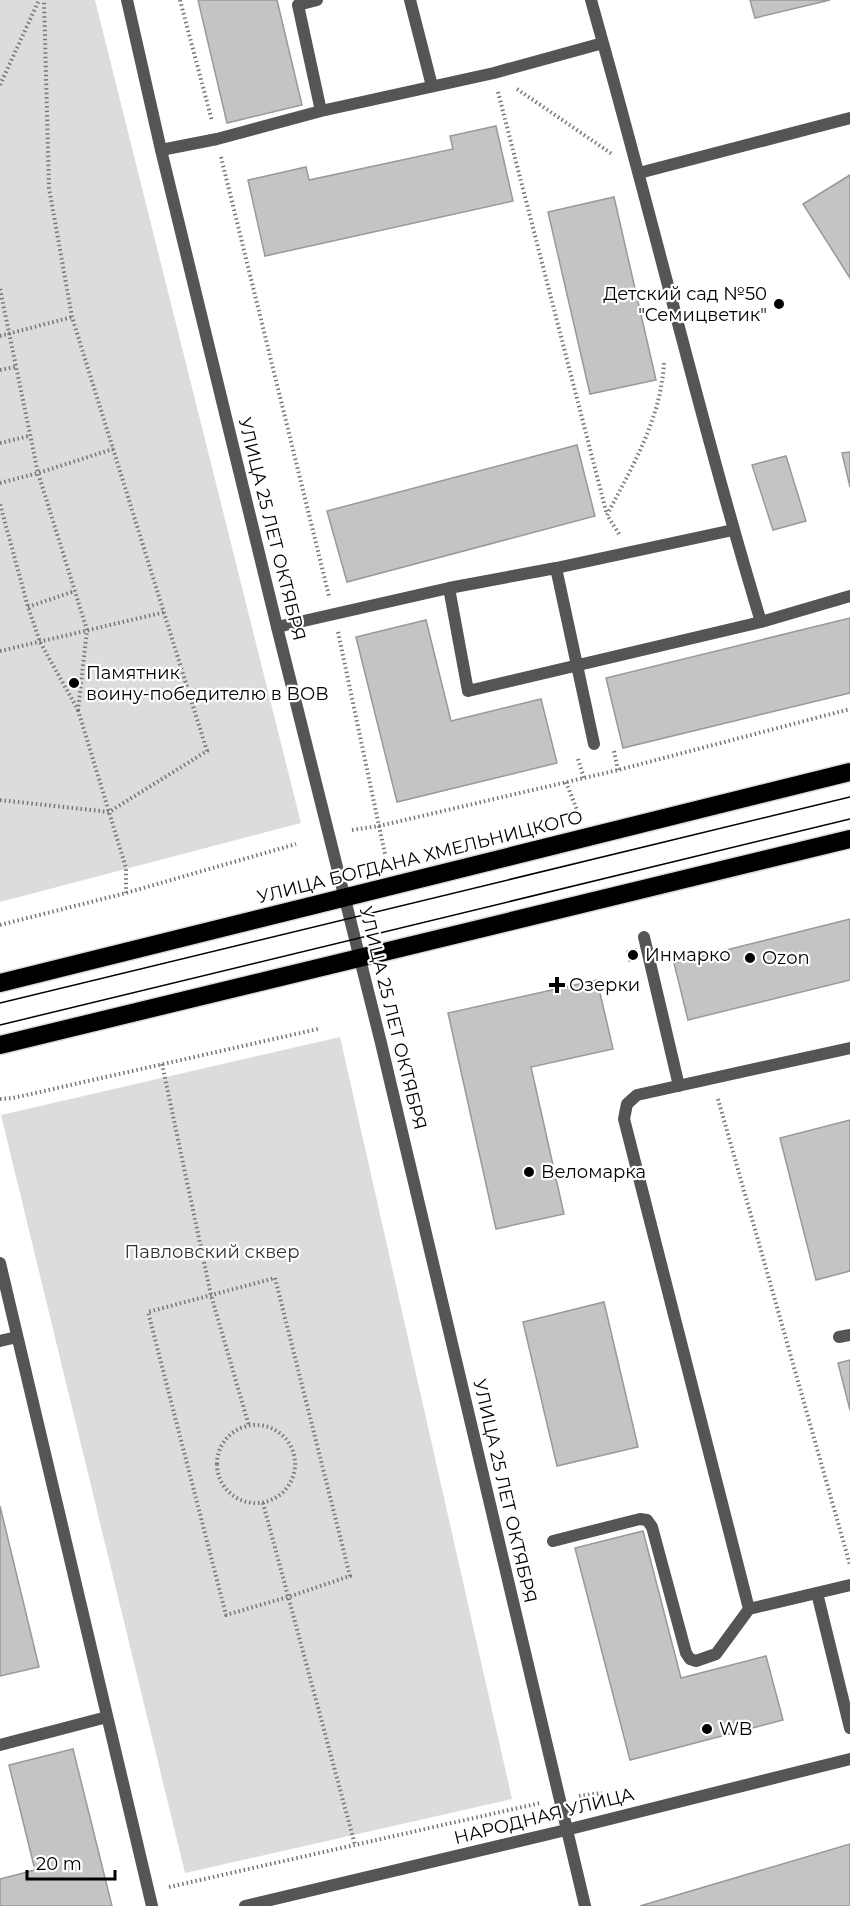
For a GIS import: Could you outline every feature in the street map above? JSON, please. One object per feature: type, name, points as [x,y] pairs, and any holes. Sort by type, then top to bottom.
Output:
[{"type":"highway","name":"УЛИЦА БОГДАНА ХМЕЛЬНИЦКОГО","points":[[0,983],[850,772]]},
{"type":"highway","points":[[0,1045],[850,839]]},
{"type":"street","name":"УЛИЦА 25 ЛЕТ ОКТЯБРЯ","points":[[127,0],[161,150],[277,627],[360,958],[585,1906]]},
{"type":"street","points":[[317,0],[298,5],[321,111]]},
{"type":"street","points":[[410,0],[432,86]]},
{"type":"street","points":[[591,0],[733,530],[761,622]]},
{"type":"street","points":[[161,150],[217,139],[321,111],[494,74],[603,43]]},
{"type":"street","points":[[639,173],[850,118]]},
{"type":"street","points":[[277,627],[450,588],[631,553],[733,530]]},
{"type":"street","points":[[556,568],[594,744]]},
{"type":"street","points":[[450,588],[468,691],[761,622],[850,596]]},
{"type":"street","points":[[644,936],[679,1086]]},
{"type":"street","points":[[749,1610],[624,1119],[627,1104],[637,1095],[850,1048]]},
{"type":"street","points":[[0,1263],[152,1906]]},
{"type":"street","points":[[0,1341],[17,1337]]},
{"type":"street","points":[[554,1541],[640,1519],[647,1520],[652,1527],[686,1653],[690,1659],[696,1661],[716,1654],[749,1610],[850,1585]]},
{"type":"street","points":[[817,1593],[850,1728]]},
{"type":"street","points":[[0,1745],[107,1717]]},
{"type":"street","name":"НАРОДНАЯ УЛИЦА","points":[[245,1906],[566,1830],[850,1759]]},
{"type":"path","points":[[0,85],[39,0]]},
{"type":"path","points":[[0,800],[109,812],[207,751],[72,316],[49,188],[44,0]]},
{"type":"path","points":[[180,0],[217,139],[322,574]]},
{"type":"path","points":[[494,74],[639,173]]},
{"type":"path","points":[[494,74],[607,515],[631,553]]},
{"type":"path","points":[[0,289],[38,473],[87,630],[78,710]]},
{"type":"path","points":[[0,336],[72,316]]},
{"type":"path","points":[[607,515],[645,441],[664,376],[665,354]]},
{"type":"path","points":[[0,370],[15,367]]},
{"type":"path","points":[[0,443],[29,436]]},
{"type":"path","points":[[0,483],[113,449]]},
{"type":"path","points":[[0,504],[40,642],[78,710],[126,868],[126,893]]},
{"type":"path","points":[[28,607],[75,591]]},
{"type":"path","points":[[0,651],[165,612]]},
{"type":"path","points":[[334,615],[385,854]]},
{"type":"path","points":[[352,830],[379,826],[584,778],[850,709]]},
{"type":"path","points":[[575,750],[584,778]]},
{"type":"path","points":[[566,782],[581,819]]},
{"type":"path","points":[[0,925],[126,893],[296,844]]},
{"type":"path","points":[[0,1099],[13,1098],[318,1029]]},
{"type":"path","points":[[162,1065],[211,1295],[249,1426]]},
{"type":"path","points":[[713,1078],[850,1566]]},
{"type":"path","points":[[275,1278],[350,1576],[288,1597],[226,1614],[148,1312],[275,1278]]},
{"type":"path","points":[[249,1426],[263,1426],[276,1430],[286,1439],[293,1451],[295,1467],[292,1480],[285,1491],[263,1503],[249,1503],[236,1498],[226,1490],[219,1478],[217,1464],[219,1451],[226,1439],[237,1430],[249,1426]]},
{"type":"path","points":[[263,1503],[355,1845]]},
{"type":"path","points":[[148,1892],[559,1799],[602,1793]]},
{"type":"green space","points":[[0,0],[95,0],[301,823],[0,902]]},
{"type":"green space","name":"Павловский сквер","points":[[340,1037],[512,1799],[185,1873],[1,1115]]},
{"type":"building","points":[[198,0],[277,0],[302,105],[227,123]]},
{"type":"building","points":[[750,0],[830,0],[755,18]]},
{"type":"building","points":[[496,126],[513,201],[265,256],[248,180],[306,167],[309,180],[453,149],[450,136]]},
{"type":"building","points":[[850,175],[850,278],[803,204]]},
{"type":"building","points":[[614,197],[656,380],[590,394],[548,212]]},
{"type":"building","points":[[577,445],[595,516],[347,582],[327,511]]},
{"type":"building","points":[[850,452],[850,487],[842,453]]},
{"type":"building","points":[[786,456],[806,521],[773,530],[752,465]]},
{"type":"building","points":[[850,618],[850,693],[623,748],[606,678]]},
{"type":"building","points":[[426,620],[451,721],[541,699],[557,763],[397,802],[356,637]]},
{"type":"building","points":[[850,919],[850,980],[688,1020],[674,963]]},
{"type":"building","name":"Инмарко","points":[[636,949],[638,959],[629,961],[627,951]]},
{"type":"building","points":[[597,980],[613,1049],[531,1067],[564,1214],[496,1229],[448,1013]]},
{"type":"building","points":[[850,1120],[850,1271],[816,1280],[780,1138]]},
{"type":"building","points":[[604,1302],[638,1447],[557,1466],[523,1322]]},
{"type":"building","points":[[850,1360],[850,1410],[838,1363]]},
{"type":"building","points":[[0,1506],[39,1667],[0,1676]]},
{"type":"building","points":[[643,1531],[681,1678],[766,1656],[783,1720],[630,1760],[575,1548]]},
{"type":"building","points":[[73,1749],[112,1906],[0,1906],[0,1879],[35,1870],[9,1765]]},
{"type":"building","points":[[850,1844],[850,1906],[640,1906]]},
{"type":"tram line","points":[[0,1003],[850,797]]},
{"type":"tram line","points":[[0,1025],[850,819]]},
{"type":"place","name":"Детский сад №50 \"Семицветик\"","points":[[779,304]]},
{"type":"place","name":"Памятник воину-победителю в ВОВ","points":[[74,683]]},
{"type":"place","name":"Инмарко","points":[[633,955]]},
{"type":"place","name":"Ozon","points":[[750,958]]},
{"type":"place","name":"Озерки","points":[[557,985]]},
{"type":"place","name":"Веломарка","points":[[529,1172]]},
{"type":"place","name":"WB","points":[[707,1729]]}]
